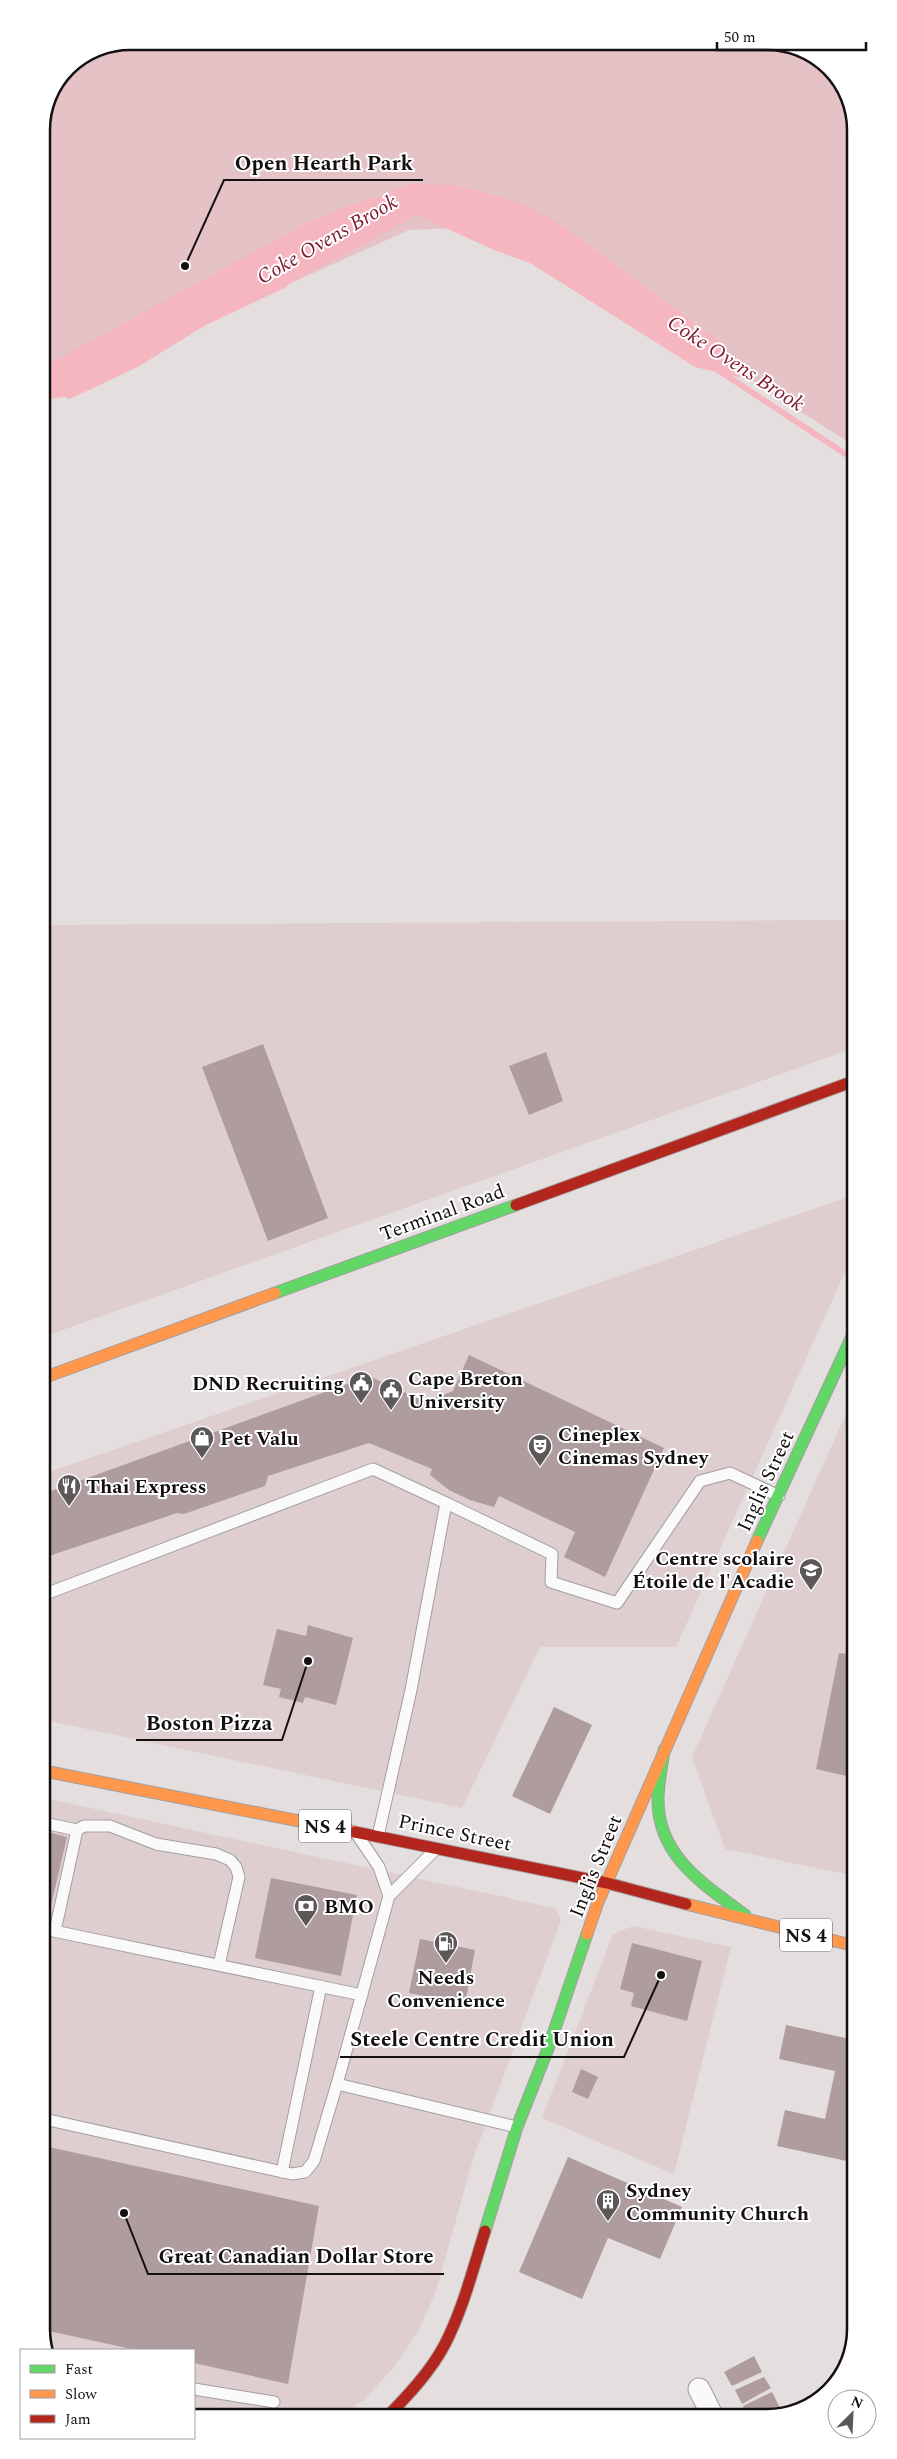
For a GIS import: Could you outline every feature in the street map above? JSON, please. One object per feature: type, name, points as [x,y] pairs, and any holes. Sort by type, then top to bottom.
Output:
[{"type":"street","name":"Terminal Road","points":[[50,1375],[847,1084]]},
{"type":"street","name":"Inglis Street","points":[[395,2409],[418,2385],[445,2344],[464,2301],[517,2127],[549,2046],[606,1883],[664,1750],[847,1347]]},
{"type":"street","points":[[664,1750],[658,1801],[664,1831],[674,1856],[693,1876],[756,1923]]},
{"type":"street","name":"Prince Street","points":[[50,1772],[354,1831],[606,1883],[756,1923],[847,1944]]},
{"type":"street","points":[[699,2389],[709,2409]]},
{"type":"lane","points":[[50,1592],[373,1469],[552,1554],[551,1582],[617,1603],[700,1481],[730,1473],[779,1496]]},
{"type":"lane","points":[[378,1836],[411,1690],[446,1503]]},
{"type":"lane","points":[[50,1824],[77,1830],[84,1826],[110,1826],[156,1844],[205,1851],[230,1860],[236,1867],[239,1877],[219,1965]]},
{"type":"lane","points":[[50,1926],[77,1830]]},
{"type":"lane","points":[[354,1831],[379,1867],[389,1896]]},
{"type":"lane","points":[[50,2120],[282,2172],[299,2174],[310,2168],[337,2084],[389,1896],[413,1870],[438,1848]]},
{"type":"lane","points":[[50,1930],[362,1994]]},
{"type":"lane","points":[[282,2172],[321,1986]]},
{"type":"lane","points":[[337,2084],[517,2127]]},
{"type":"lane","points":[[195,2389],[274,2402]]},
{"type":"shaded area","points":[[130,50],[773,50],[798,56],[820,70],[834,85],[841,99],[847,130],[847,441],[537,243],[495,226],[409,230],[149,347],[50,377],[50,124],[56,99],[63,85],[85,63],[99,56]]},
{"type":"shaded area","points":[[847,920],[847,1050],[50,1335],[50,925]]},
{"type":"shaded area","points":[[847,1197],[847,1268],[676,1647],[540,1647],[462,1808],[50,1721],[50,1472]]},
{"type":"shaded area","name":"Centre scolaire Étoile de l'Acadie","points":[[847,1412],[847,1874],[725,1849],[692,1757]]},
{"type":"shaded area","points":[[50,1799],[555,1908],[561,1920],[473,2159],[436,2291],[419,2330],[395,2366],[365,2399],[351,2409],[195,2409],[195,2349],[53,2349],[50,2329]]},
{"type":"shaded area","points":[[633,1926],[731,1947],[674,2174],[542,2118],[613,1934]]},
{"type":"water","points":[[410,184],[454,185],[523,204],[560,224],[718,341],[752,380],[695,367],[530,263],[494,250],[417,215],[277,290],[205,322],[137,364],[72,396],[50,399],[50,364],[310,221]]},
{"type":"building","points":[[263,1044],[328,1218],[268,1241],[202,1067]]},
{"type":"building","points":[[546,1052],[563,1101],[529,1115],[509,1066]]},
{"type":"building","points":[[469,1355],[664,1448],[605,1577],[564,1557],[575,1532],[499,1496],[494,1507],[470,1500],[449,1490],[430,1475],[432,1469],[369,1443],[268,1476],[265,1486],[184,1514],[177,1513],[50,1556],[50,1491],[369,1376],[426,1402],[453,1391]]},
{"type":"building","points":[[308,1625],[353,1638],[336,1705],[305,1697],[303,1703],[279,1697],[281,1689],[263,1685],[277,1629],[306,1636]]},
{"type":"building","points":[[839,1653],[847,1654],[847,1776],[816,1769]]},
{"type":"building","points":[[554,1707],[592,1725],[550,1814],[512,1796]]},
{"type":"building","points":[[50,1833],[67,1837],[50,1910]]},
{"type":"building","name":"BMO","points":[[271,1878],[357,1895],[341,1976],[255,1958]]},
{"type":"building","points":[[420,1939],[475,1950],[465,2004],[409,1993]]},
{"type":"building","points":[[632,1943],[702,1961],[687,2021],[631,2006],[634,1993],[620,1989]]},
{"type":"building","points":[[786,2025],[847,2038],[847,2161],[777,2146],[785,2110],[825,2119],[835,2071],[779,2059]]},
{"type":"building","points":[[581,2069],[598,2077],[588,2099],[572,2092]]},
{"type":"building","points":[[50,2147],[319,2206],[288,2384],[195,2363],[195,2349],[131,2349],[50,2331]]},
{"type":"building","name":"Sydney Community Church","points":[[568,2157],[682,2207],[660,2259],[608,2238],[582,2299],[519,2272]]},
{"type":"building","points":[[754,2356],[762,2372],[732,2386],[724,2372]]},
{"type":"building","points":[[764,2377],[771,2388],[742,2404],[735,2390]]},
{"type":"building","points":[[772,2392],[780,2408],[744,2409],[743,2406]]},
{"type":"waterway","name":"Coke Ovens Brook","points":[[69,396],[137,364],[205,322],[284,285]]},
{"type":"waterway","name":"Coke Ovens Brook","points":[[718,370],[847,455]]},
{"type":"traffic: fast","points":[[275,1293],[516,1205]]},
{"type":"traffic: fast","points":[[757,1541],[847,1347]]},
{"type":"traffic: fast","points":[[664,1750],[658,1800],[660,1820],[666,1838],[686,1868],[745,1915]]},
{"type":"traffic: fast","points":[[485,2231],[517,2127],[549,2046],[587,1934]]},
{"type":"traffic: slow","points":[[50,1375],[275,1293]]},
{"type":"traffic: slow","points":[[587,1934],[598,1902],[757,1541]]},
{"type":"traffic: slow","points":[[50,1772],[355,1832]]},
{"type":"traffic: slow","points":[[686,1904],[847,1944]]},
{"type":"traffic: jam","points":[[516,1205],[847,1084]]},
{"type":"traffic: jam","points":[[355,1832],[607,1883],[686,1904]]},
{"type":"traffic: jam","points":[[395,2409],[426,2373],[445,2344],[462,2303],[485,2231]]},
{"type":"place","name":"Open Hearth Park","points":[[185,266]]},
{"type":"place","name":"DND Recruiting","points":[[361,1404]]},
{"type":"place","name":"Cape Breton University","points":[[391,1411]]},
{"type":"place","name":"Pet Valu","points":[[202,1459]]},
{"type":"place","name":"Cineplex Cinemas Sydney","points":[[540,1467]]},
{"type":"place","name":"Thai Express","points":[[69,1507]]},
{"type":"place","name":"Centre scolaire Étoile de l'Acadie","points":[[811,1591]]},
{"type":"place","name":"Boston Pizza","points":[[308,1661]]},
{"type":"place","name":"BMO","points":[[306,1927]]},
{"type":"place","name":"Needs Convenience","points":[[446,1964]]},
{"type":"place","name":"Steele Centre Credit Union","points":[[661,1975]]},
{"type":"place","name":"Great Canadian Dollar Store","points":[[124,2213]]},
{"type":"place","name":"Sydney Community Church","points":[[608,2222]]}]
